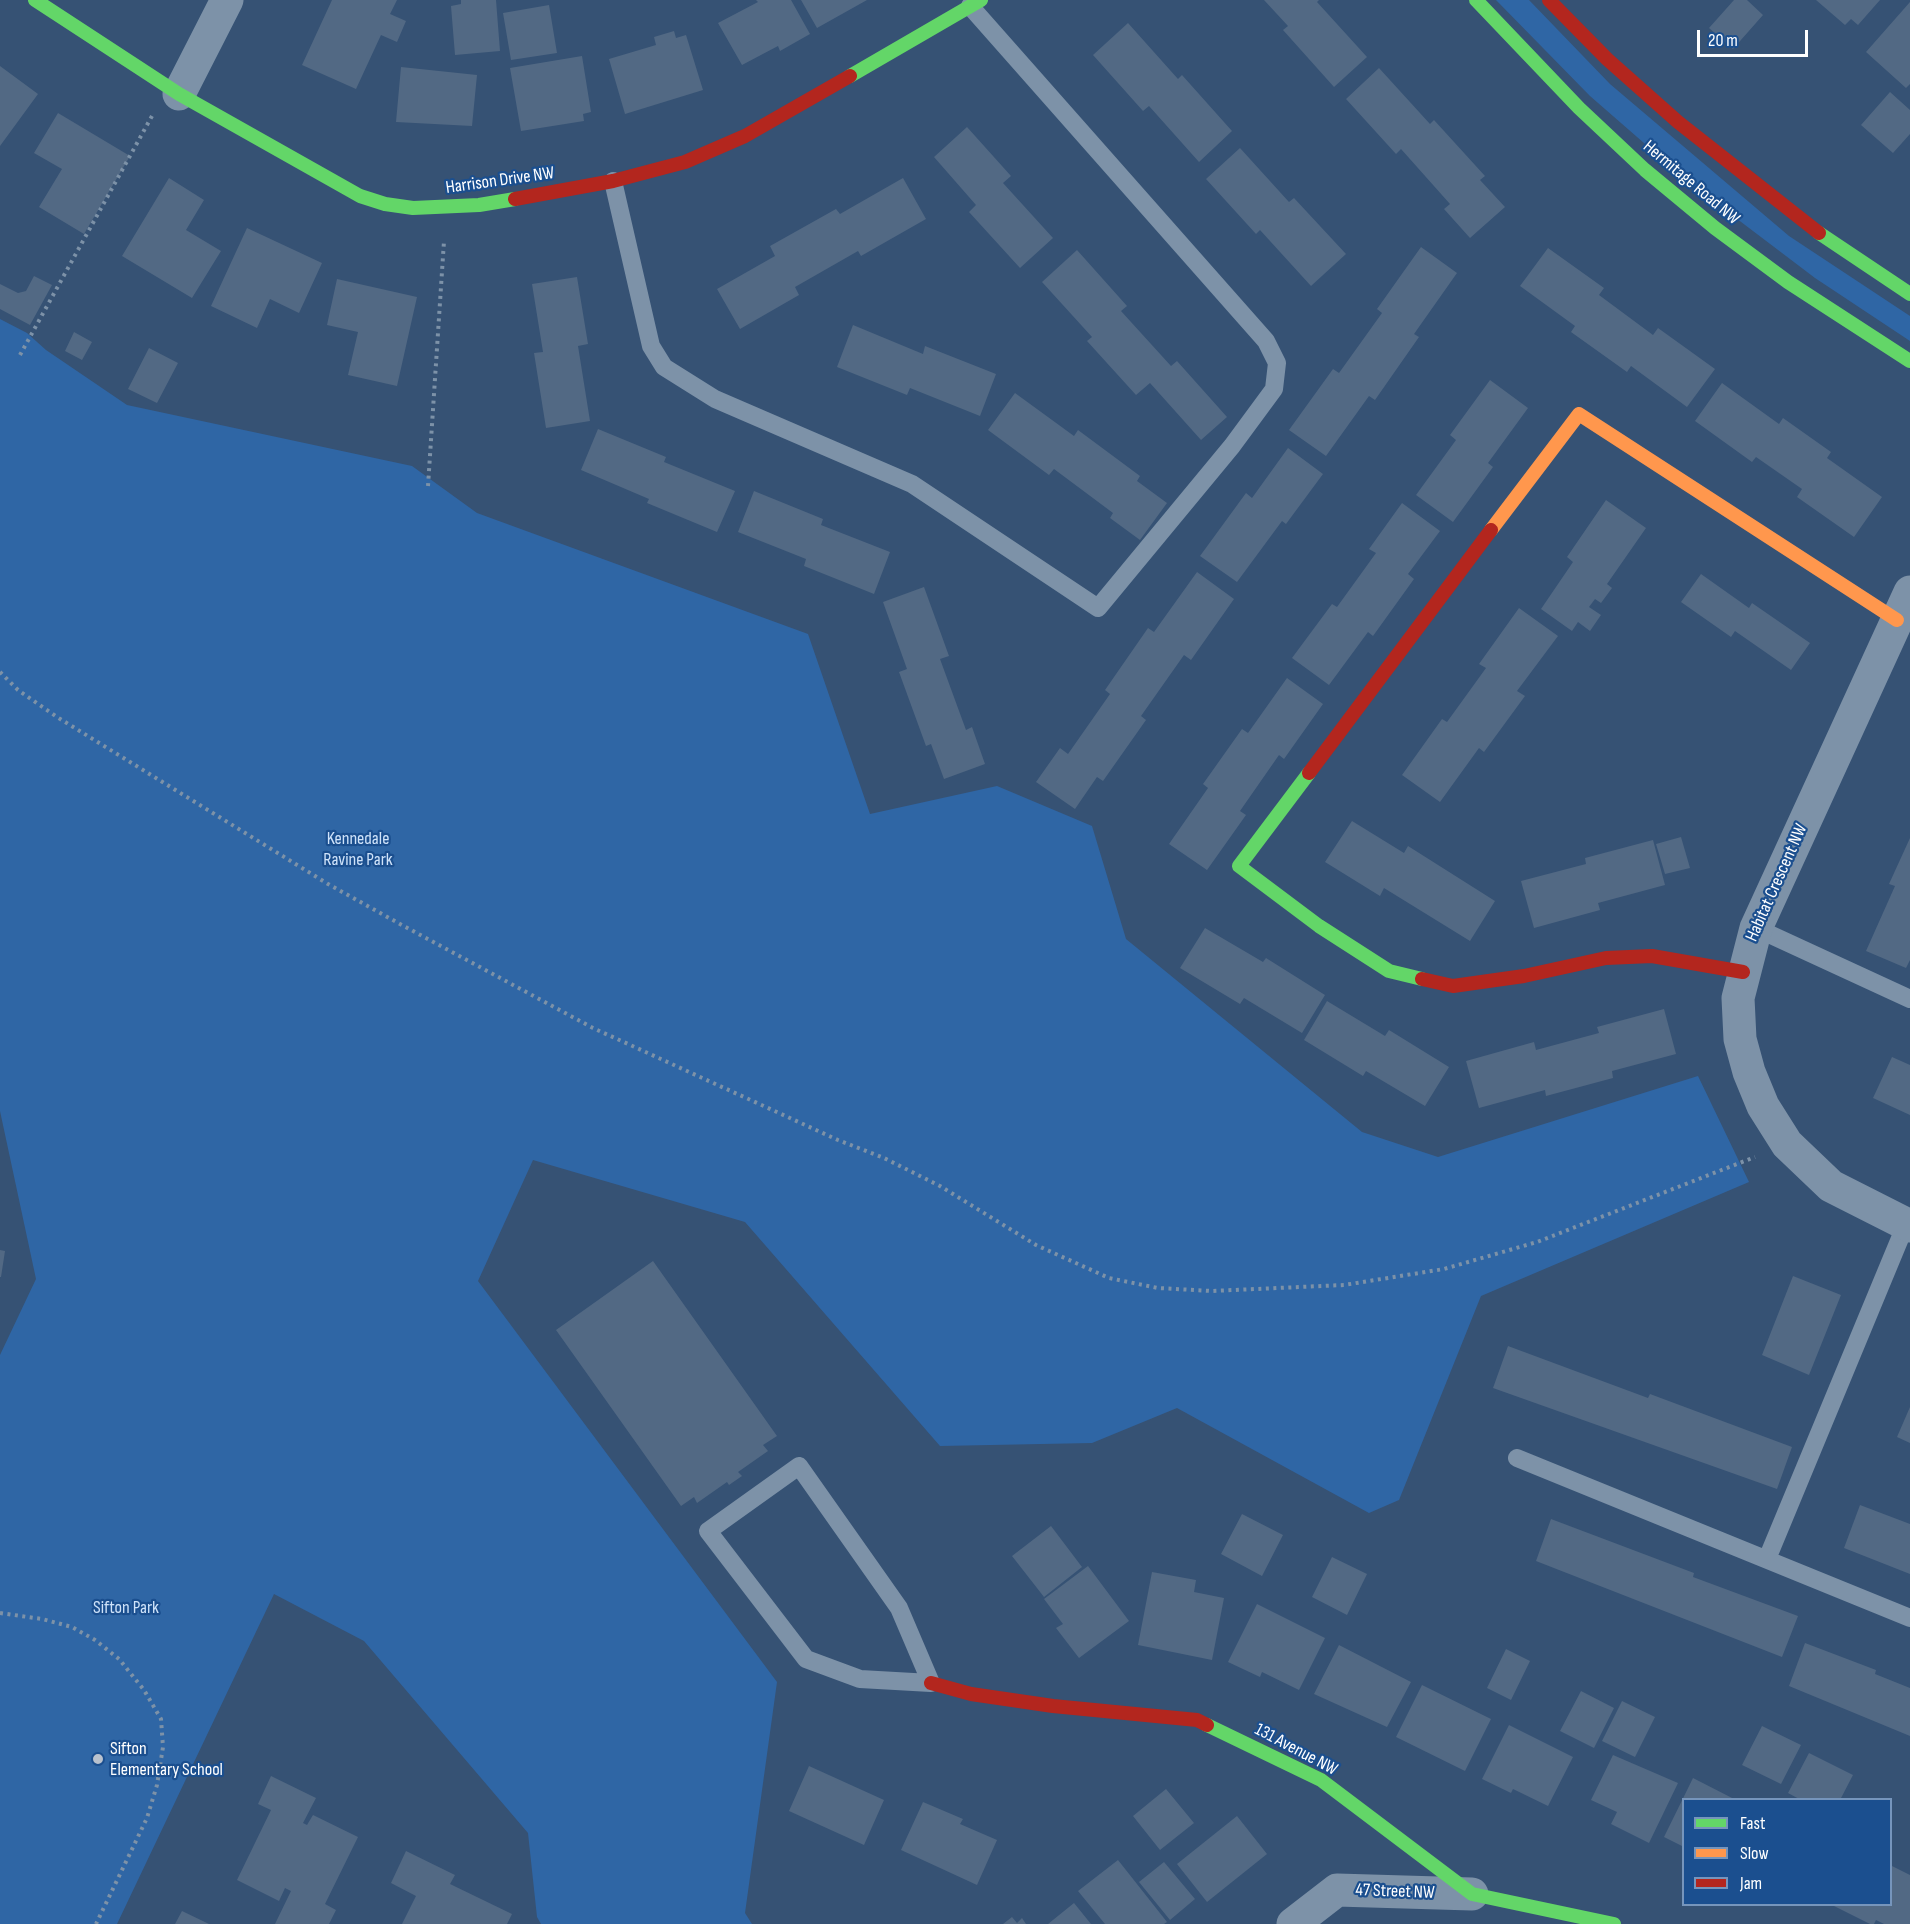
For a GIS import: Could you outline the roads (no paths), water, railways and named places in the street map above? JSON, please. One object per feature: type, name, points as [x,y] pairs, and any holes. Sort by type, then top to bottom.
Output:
[{"type":"street","name":"Harrison Drive NW","points":[[35,0],[106,49],[179,94],[324,178],[360,196],[385,204],[413,208],[479,205],[613,181],[676,165],[746,136],[976,3]]},
{"type":"street","points":[[179,94],[227,0]]},
{"type":"street","name":"Hermitage Road NW","points":[[1476,0],[1579,108],[1645,170],[1788,282],[1910,361]]},
{"type":"street","points":[[1549,0],[1607,59],[1732,166],[1826,238],[1910,294]]},
{"type":"street","points":[[1743,972],[1652,956],[1606,958],[1524,976],[1453,986],[1389,971],[1319,926],[1239,866],[1579,414],[1906,613]]},
{"type":"street","name":"Habitat Crescent NW","points":[[1906,613],[1756,928],[1738,998],[1740,1039],[1749,1072],[1763,1106],[1787,1144],[1832,1186],[1908,1225]]},
{"type":"street","name":"131 Avenue NW","points":[[931,1683],[971,1694],[1053,1706],[1197,1720],[1321,1780],[1472,1894],[1614,1924]]},
{"type":"street","name":"47 Street NW","points":[[1293,1924],[1337,1890],[1472,1894]]},
{"type":"lane","points":[[613,181],[651,346],[664,367],[715,399],[912,484],[1098,609],[1239,437],[1274,389],[1277,363],[1266,341],[976,3]]},
{"type":"lane","points":[[1756,928],[1910,999]]},
{"type":"lane","points":[[1767,1559],[1908,1225]]},
{"type":"lane","points":[[1517,1458],[1910,1618]]},
{"type":"lane","points":[[799,1466],[899,1608],[931,1683],[860,1679],[806,1659],[708,1531],[799,1466]]},
{"type":"place","name":"Sifton Elementary School","points":[[98,1759]]},
{"type":"park label","name":"Kennedale Ravine Park","points":[[358,849]]},
{"type":"park label","name":"Sifton Park","points":[[126,1608]]}]
